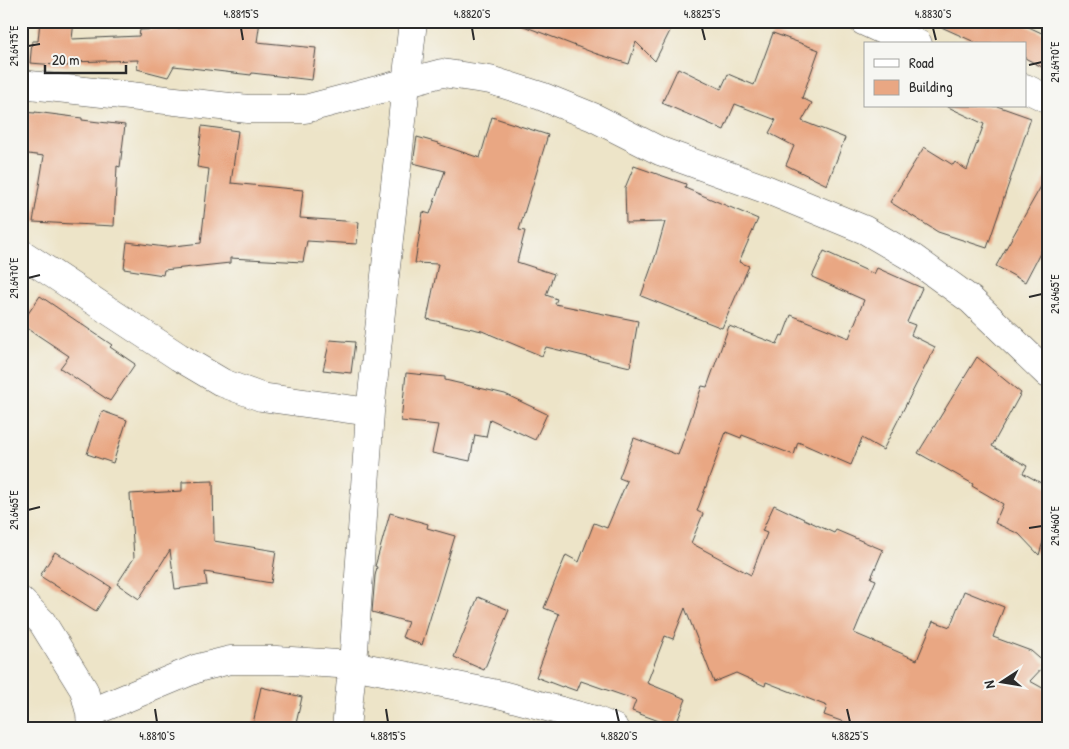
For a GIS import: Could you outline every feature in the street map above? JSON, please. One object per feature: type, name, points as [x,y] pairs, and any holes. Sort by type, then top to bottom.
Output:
[{"type":"street","points":[[346,728],[353,665],[370,412],[413,21]]},
{"type":"street","points":[[863,21],[913,42]]},
{"type":"street","points":[[21,84],[248,109],[305,109],[442,73],[490,80],[542,96],[593,117],[660,151],[768,190],[865,230],[912,258],[971,300],[1048,374]]},
{"type":"street","points":[[1026,88],[1048,99]]},
{"type":"street","points":[[21,253],[179,357],[224,383],[261,397],[370,412]]},
{"type":"street","points":[[21,602],[42,622],[84,690],[90,720],[198,668],[230,660],[276,660],[353,665],[502,695],[595,720],[614,728]]},
{"type":"building","points":[[40,21],[74,21],[72,39],[139,36],[140,30],[180,28],[181,21],[260,21],[257,42],[316,48],[312,80],[174,66],[168,77],[137,69],[138,60],[69,62],[69,66],[30,63],[32,41],[38,41]]},
{"type":"building","points":[[516,21],[675,21],[655,61],[636,42],[629,64],[594,53],[516,23]]},
{"type":"building","points":[[928,21],[1016,21],[1048,36],[1048,54],[1042,67],[1026,59],[1026,42],[975,42]]},
{"type":"building","points":[[773,33],[819,50],[802,98],[812,103],[802,121],[845,138],[827,185],[786,165],[794,146],[769,133],[776,120],[735,104],[724,130],[662,103],[678,68],[721,89],[728,74],[754,85]]},
{"type":"building","points":[[950,108],[1003,108],[1031,118],[987,248],[938,232],[890,202],[924,147],[953,165],[955,162],[967,170],[984,124]]},
{"type":"building","points":[[21,112],[35,112],[125,125],[120,167],[117,166],[114,226],[33,222],[44,156],[21,153]]},
{"type":"building","points":[[492,117],[548,135],[519,230],[525,231],[517,262],[554,274],[546,295],[557,299],[555,304],[638,321],[630,367],[546,347],[542,356],[482,331],[427,319],[438,264],[415,263],[423,212],[430,214],[445,171],[413,163],[417,137],[480,158]]},
{"type":"building","points":[[202,126],[238,131],[231,183],[303,190],[300,218],[359,222],[357,244],[307,241],[303,262],[230,258],[230,263],[164,270],[163,275],[124,269],[127,242],[165,247],[201,243],[209,169],[197,167]]},
{"type":"building","points":[[634,166],[686,184],[685,188],[758,219],[739,262],[749,266],[722,328],[641,296],[665,222],[626,223],[625,188]]},
{"type":"building","points":[[1048,174],[1048,238],[1025,282],[996,266]]},
{"type":"building","points":[[824,251],[874,274],[877,268],[922,288],[907,322],[915,325],[911,335],[935,347],[883,450],[862,438],[851,465],[798,442],[794,455],[742,435],[741,438],[726,432],[697,511],[703,514],[691,543],[751,575],[767,533],[762,531],[774,505],[834,533],[836,530],[883,550],[871,578],[876,580],[854,633],[917,660],[933,621],[950,627],[964,591],[1004,607],[993,637],[1031,651],[1046,664],[1030,681],[1048,691],[1048,728],[861,728],[824,715],[827,706],[766,682],[765,686],[736,673],[714,682],[685,608],[673,639],[665,636],[647,683],[686,699],[675,727],[632,711],[636,700],[581,681],[577,691],[536,677],[559,614],[544,608],[566,555],[579,562],[594,523],[607,528],[627,481],[619,478],[634,438],[678,455],[702,386],[707,387],[729,326],[777,344],[781,335],[783,336],[791,315],[849,338],[864,300],[812,277]]},
{"type":"building","points":[[40,296],[112,345],[110,347],[135,364],[110,401],[60,368],[69,356],[21,324]]},
{"type":"building","points":[[330,340],[355,342],[351,373],[323,370]]},
{"type":"building","points":[[977,357],[1021,393],[992,446],[1027,466],[1023,473],[1048,487],[1048,525],[1039,555],[1019,534],[995,523],[1003,504],[972,486],[973,484],[918,453]]},
{"type":"building","points":[[406,373],[445,377],[445,380],[505,394],[547,414],[535,440],[490,419],[486,437],[475,435],[470,461],[432,453],[438,425],[401,421]]},
{"type":"building","points":[[102,411],[127,420],[113,463],[87,454]]},
{"type":"building","points":[[213,481],[214,541],[276,551],[271,583],[205,572],[207,585],[175,589],[170,550],[139,599],[117,584],[134,558],[130,494],[182,491],[182,482]]},
{"type":"building","points":[[390,513],[428,524],[427,528],[455,536],[422,645],[402,637],[408,622],[372,612],[377,567],[375,566]]},
{"type":"building","points":[[55,552],[111,587],[96,611],[40,576]]},
{"type":"building","points":[[478,597],[509,610],[484,670],[454,657]]},
{"type":"building","points":[[261,687],[302,697],[295,728],[252,728]]}]
